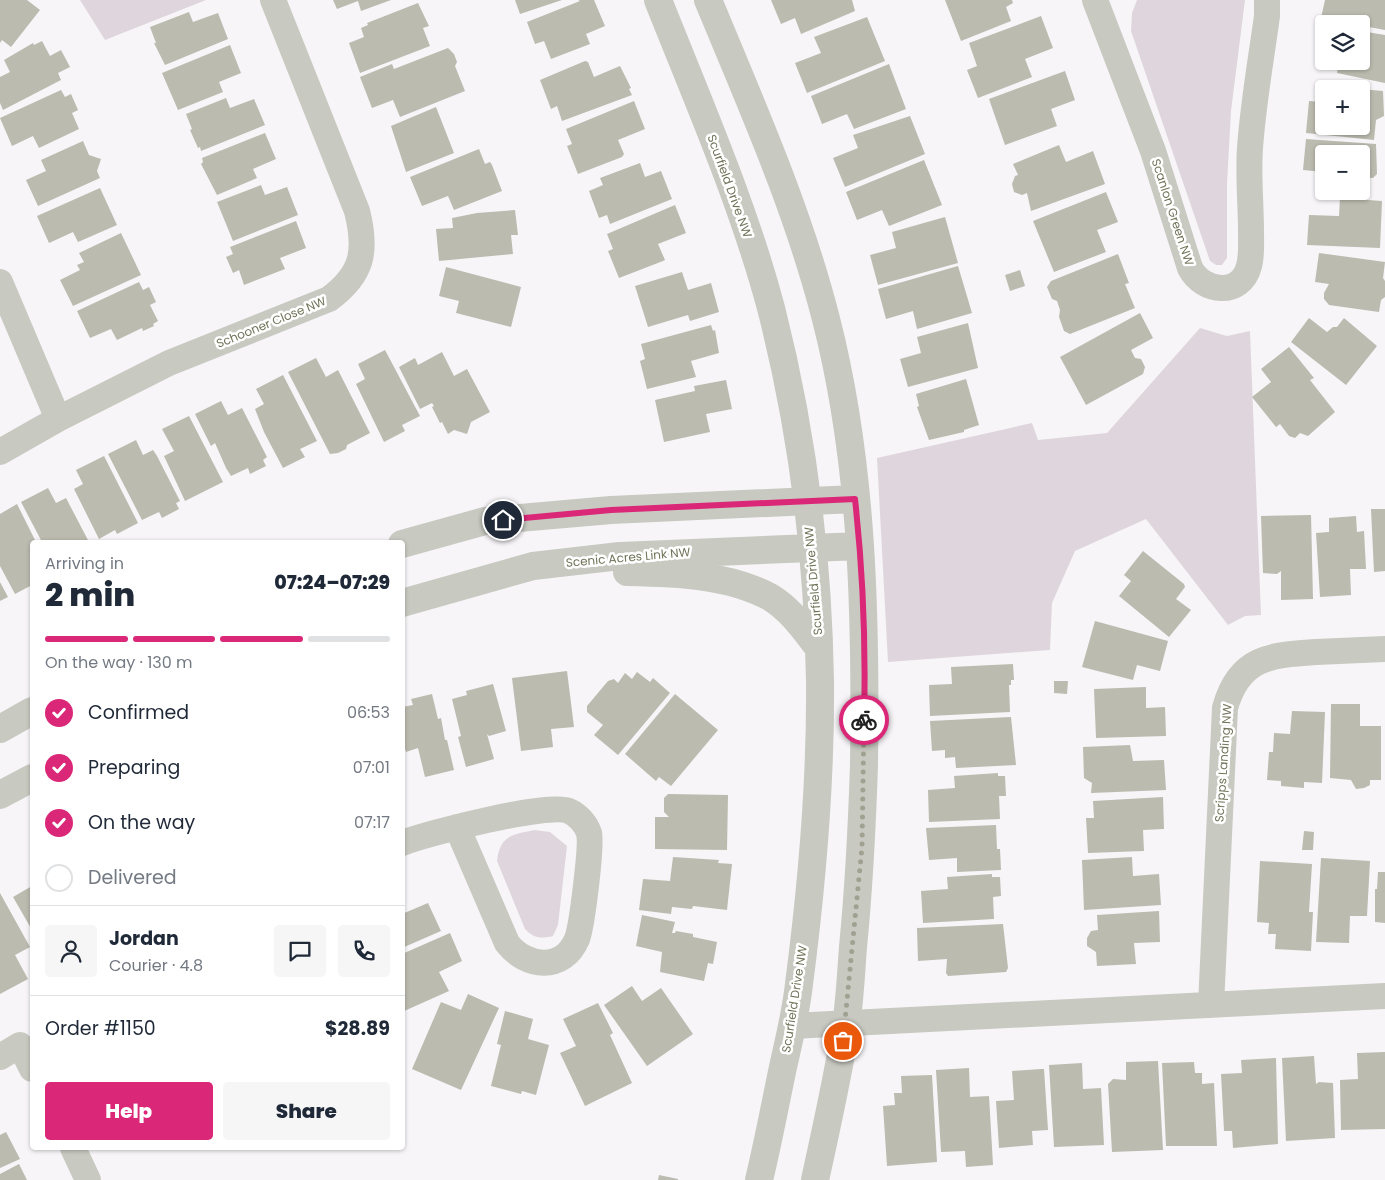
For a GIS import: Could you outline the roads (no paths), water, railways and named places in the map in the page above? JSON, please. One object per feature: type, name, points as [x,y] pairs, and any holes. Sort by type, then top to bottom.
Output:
[{"type":"street","name":"Schooner Close NW","points":[[0,452],[58,419],[169,363],[329,299],[345,287],[356,271],[363,252],[362,229],[357,211],[273,0]]},
{"type":"street","name":"Scurfield Drive NW","points":[[658,0],[716,146],[747,233],[770,306],[788,380],[811,548],[820,682],[815,837],[799,986],[759,1180]]},
{"type":"street","points":[[708,0],[764,138],[800,235],[825,317],[837,366],[860,546],[865,670],[862,847],[846,1024],[815,1180]]},
{"type":"street","name":"Scanlon Green NW","points":[[1095,0],[1153,152],[1190,268],[1194,277],[1202,283],[1219,289],[1238,284],[1244,278],[1251,258],[1250,149],[1267,16],[1267,0]]},
{"type":"street","points":[[0,282],[58,419]]},
{"type":"street","points":[[405,543],[485,521],[611,510],[855,499]]},
{"type":"street","name":"Scenic Acres Link NW","points":[[405,602],[533,566],[620,556],[860,546]]},
{"type":"street","points":[[533,566],[595,572],[684,573],[732,583],[770,598],[795,617],[818,647]]},
{"type":"street","name":"Scripps Landing NW","points":[[1211,1005],[1225,708],[1232,686],[1242,673],[1253,664],[1280,654],[1385,649]]},
{"type":"street","points":[[0,729],[30,712]]},
{"type":"street","points":[[0,795],[30,779]]},
{"type":"street","points":[[405,842],[457,827],[551,808],[572,812],[580,818],[589,834],[590,844],[577,938],[566,955],[557,960],[534,963],[523,959],[514,952],[507,943],[457,827]]},
{"type":"street","points":[[792,1026],[1385,996]]},
{"type":"street","points":[[17,1047],[30,1066]]},
{"type":"street","points":[[74,1150],[88,1180]]}]
